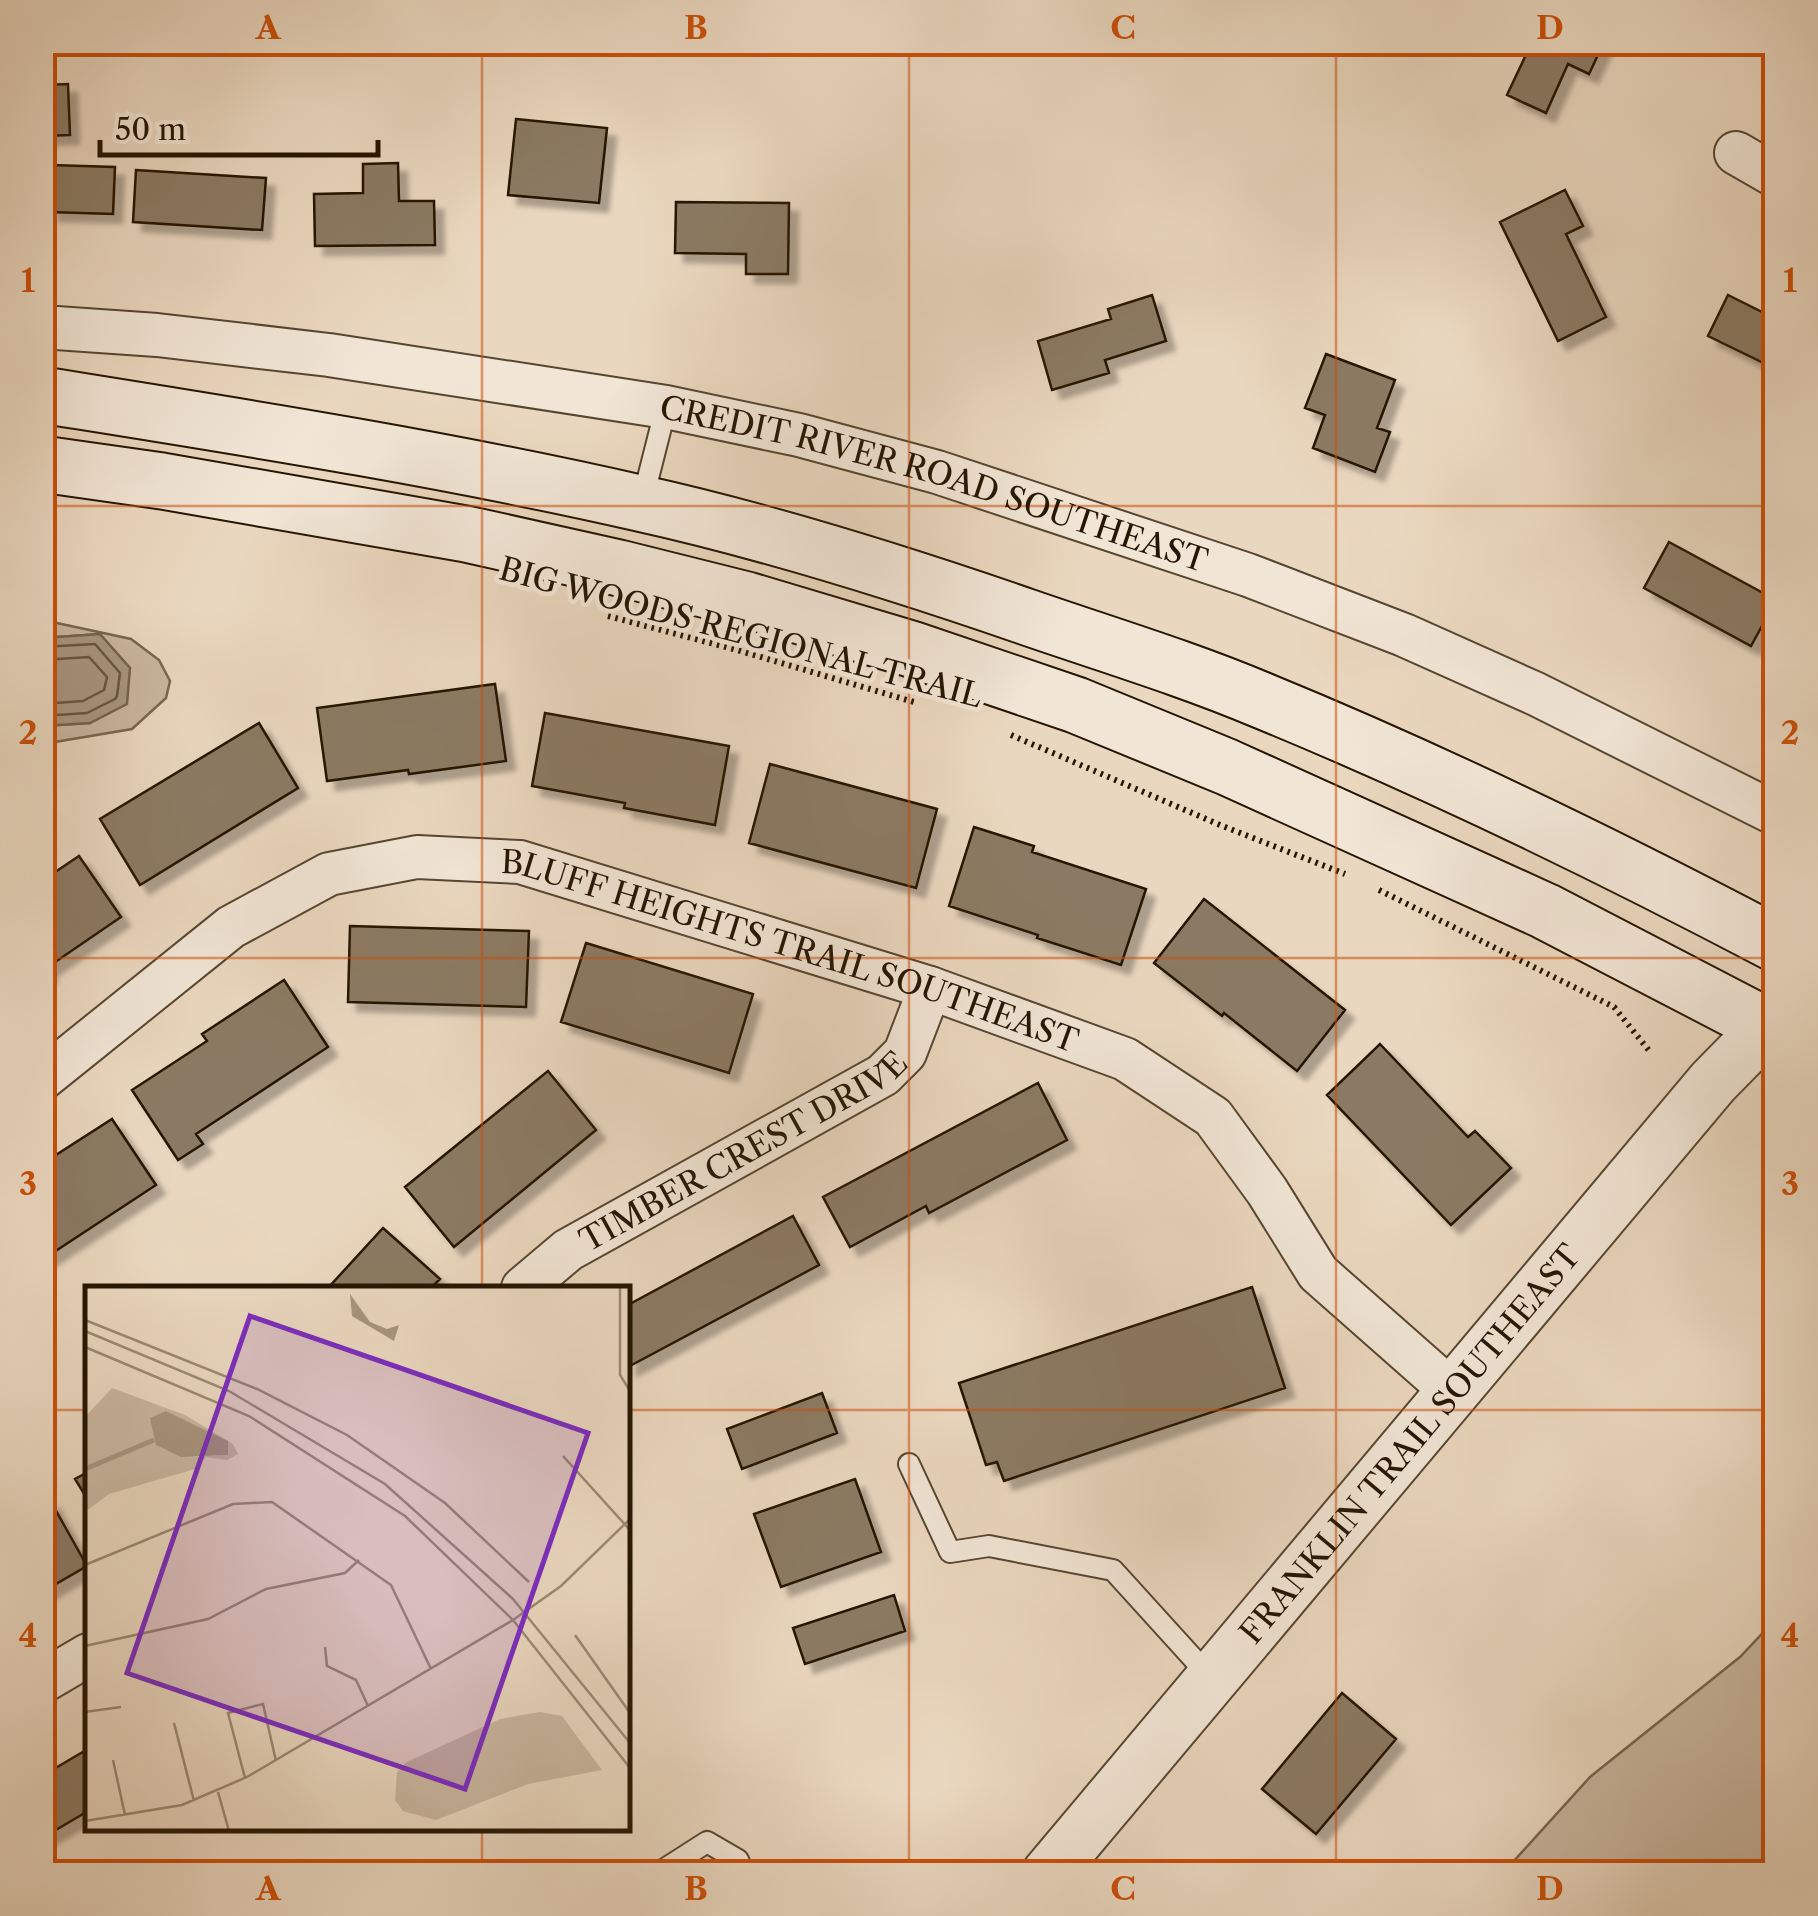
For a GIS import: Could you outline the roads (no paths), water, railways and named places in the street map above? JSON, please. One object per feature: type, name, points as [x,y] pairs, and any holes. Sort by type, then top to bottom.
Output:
[{"type":"main road","points":[[42,395],[325,441],[642,503],[928,583],[1256,698],[1568,836],[1776,944]]},
{"type":"main road","points":[[42,464],[466,534],[747,600],[911,649],[1076,705],[1227,767],[1545,911],[1773,1024]]},
{"type":"street","points":[[1736,153],[1776,176]]},
{"type":"street","name":"CREDIT RIVER ROAD SOUTHEAST","points":[[42,328],[157,334],[330,355],[666,408],[799,435],[936,472],[1248,575],[1404,636],[1519,687],[1776,814]]},
{"type":"street","name":"BLUFF HEIGHTS TRAIL SOUTHEAST","points":[[42,1079],[230,927],[329,874],[416,856],[520,862],[930,988],[1125,1059],[1213,1117],[1267,1190],[1318,1273],[1454,1393]]},
{"type":"street","name":"TIMBER CREST DRIVE","points":[[526,1286],[568,1250],[883,1075],[906,1054],[930,988]]},
{"type":"street","name":"FRANKLIN TRAIL SOUTHEAST","points":[[1048,1874],[1714,1082],[1773,1024]]},
{"type":"street","points":[[42,1682],[85,1657]]},
{"type":"lane","points":[[642,503],[666,408]]},
{"type":"lane","points":[[909,1464],[950,1552],[989,1546],[1113,1570],[1212,1679]]},
{"type":"lane","points":[[658,1874],[707,1842],[738,1860],[744,1874]]},
{"type":"water","points":[[100,634],[130,668],[127,704],[90,723],[43,726],[43,638]]}]
